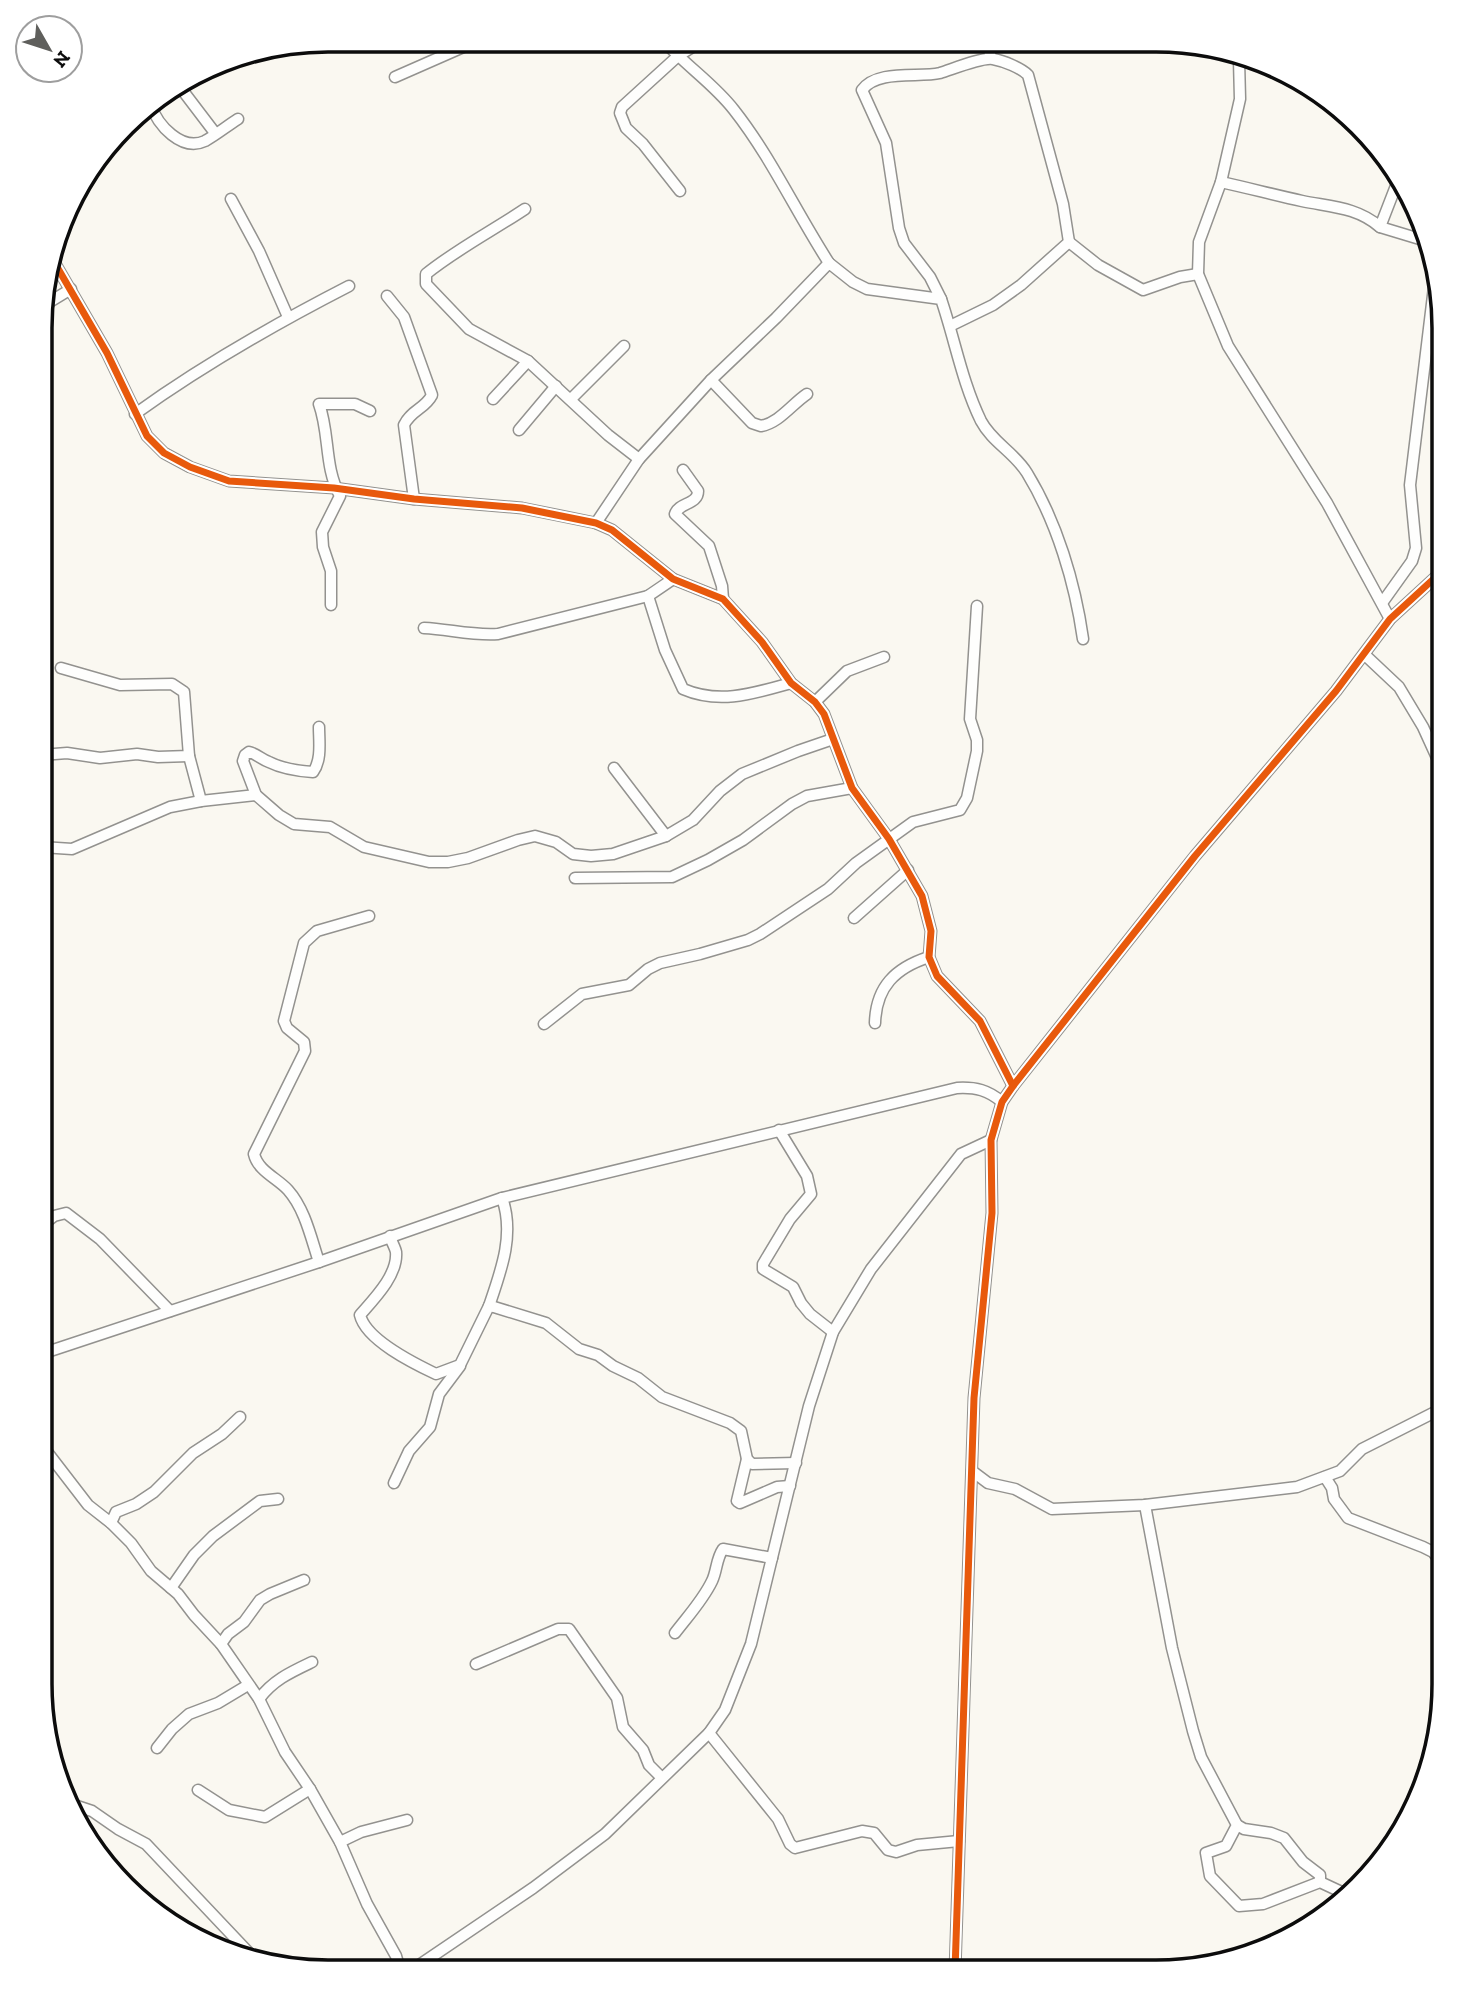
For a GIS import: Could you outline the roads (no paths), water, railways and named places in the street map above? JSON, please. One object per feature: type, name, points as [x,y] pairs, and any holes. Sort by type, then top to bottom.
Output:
[{"type":"street","points":[[395,77],[452,52]]},
{"type":"street","points":[[674,52],[732,107],[761,146],[829,263],[853,282],[867,289],[941,299]]},
{"type":"street","points":[[680,191],[643,144],[626,128],[620,113],[622,107],[684,52]]},
{"type":"street","points":[[990,52],[991,58]]},
{"type":"street","points":[[1083,639],[1079,614],[1053,527],[1026,471],[983,424],[959,365],[941,299],[930,277],[904,243],[899,228],[886,144],[862,90],[867,85],[884,79],[903,75],[936,74],[991,58],[1024,71],[1028,75],[1063,204],[1069,242],[1098,265],[1143,290],[1180,277],[1198,274]]},
{"type":"street","points":[[1239,66],[1240,99],[1221,182],[1199,242],[1198,274],[1228,346],[1327,503],[1390,619]]},
{"type":"street","points":[[184,93],[215,133]]},
{"type":"street","points":[[156,113],[170,134],[189,144],[204,142],[238,119]]},
{"type":"street","points":[[1221,182],[1305,202],[1336,206],[1367,217],[1380,227],[1416,238]]},
{"type":"street","points":[[1380,227],[1395,189]]},
{"type":"street","points":[[231,199],[259,251],[288,317]]},
{"type":"street","points":[[525,209],[462,246],[426,274],[426,284],[470,328],[528,361],[608,435],[639,459]]},
{"type":"street","points":[[950,326],[993,305],[1021,285],[1069,242]]},
{"type":"street","points":[[596,523],[639,459],[711,380],[829,263]]},
{"type":"street","points":[[59,270],[107,353],[147,436],[164,453],[229,481],[336,488],[414,499],[522,508],[596,523],[612,530],[673,579],[723,599],[762,642],[791,683],[815,702],[824,715],[852,788],[890,839],[922,896],[931,931],[929,957],[937,976],[980,1021],[1013,1086]]},
{"type":"street","points":[[135,414],[177,384],[288,317],[349,286]]},
{"type":"street","points":[[54,299],[71,289]]},
{"type":"street","points":[[387,296],[404,317],[432,395],[429,401],[408,415],[404,425],[414,499]]},
{"type":"street","points":[[1382,603],[1412,561],[1416,548],[1410,485],[1431,312]]},
{"type":"street","points":[[571,399],[624,346]]},
{"type":"street","points":[[493,399],[528,361]]},
{"type":"street","points":[[711,380],[752,423],[761,426],[778,419],[791,405],[807,394]]},
{"type":"street","points":[[519,430],[556,386]]},
{"type":"street","points":[[331,605],[331,571],[321,532],[340,496],[327,453],[324,419],[319,404],[355,404],[370,411]]},
{"type":"street","points":[[683,470],[692,480],[699,495],[697,499],[678,508],[675,514],[709,546],[722,586],[723,599]]},
{"type":"street","points":[[424,628],[482,635],[498,634],[648,596],[673,579]]},
{"type":"street","points":[[955,1960],[974,1398],[992,1213],[991,1140],[1002,1102],[1195,856],[1365,655],[1390,619],[1432,580]]},
{"type":"street","points":[[648,596],[664,650],[683,689],[695,694],[737,697],[791,683]]},
{"type":"street","points":[[544,1024],[582,994],[629,985],[660,963],[711,951],[760,934],[828,889],[856,863],[919,819],[960,810],[967,798],[977,751],[970,719],[977,606]]},
{"type":"street","points":[[1365,655],[1399,687],[1432,747]]},
{"type":"street","points":[[815,702],[847,671],[884,657]]},
{"type":"street","points":[[61,668],[120,685],[179,686],[184,692],[189,755],[201,801]]},
{"type":"street","points":[[319,727],[317,767],[313,772],[296,771],[249,752],[244,755],[243,761],[256,795],[264,805],[294,824],[330,827],[364,847],[429,862],[468,858],[536,836],[556,842],[573,854],[612,854],[666,836],[693,820],[720,791],[741,774],[834,739]]},
{"type":"street","points":[[52,754],[66,753],[100,758],[137,754],[158,757],[189,755]]},
{"type":"street","points":[[614,768],[666,836]]},
{"type":"street","points":[[575,878],[672,877],[743,840],[807,796],[852,788]]},
{"type":"street","points":[[52,848],[72,849],[91,843],[170,807],[256,795]]},
{"type":"street","points":[[854,918],[908,870]]},
{"type":"street","points":[[319,1262],[300,1209],[288,1190],[256,1162],[254,1154],[305,1051],[304,1042],[287,1028],[284,1021],[302,946],[317,931],[369,916]]},
{"type":"street","points":[[875,1023],[876,1005],[886,984],[899,970],[929,957]]},
{"type":"street","points":[[52,1350],[502,1198],[957,1088],[976,1087],[993,1094],[1002,1102]]},
{"type":"street","points":[[779,1130],[807,1176],[811,1194],[790,1219],[763,1264],[763,1269],[793,1287],[810,1314],[833,1332]]},
{"type":"street","points":[[426,1960],[605,1834],[709,1733],[725,1710],[751,1644],[809,1406],[833,1332],[871,1269],[961,1154],[991,1140]]},
{"type":"street","points":[[394,1483],[409,1451],[430,1427],[439,1394],[460,1365],[489,1306],[505,1261],[507,1227],[502,1198]]},
{"type":"street","points":[[52,1218],[66,1213],[100,1239],[170,1311]]},
{"type":"street","points":[[390,1236],[396,1252],[394,1264],[387,1280],[360,1315],[362,1325],[377,1339],[436,1374],[460,1365]]},
{"type":"street","points":[[489,1306],[546,1323],[579,1349],[598,1355],[638,1378],[662,1397],[730,1423],[741,1432],[747,1459],[737,1500],[740,1503],[790,1486]]},
{"type":"street","points":[[972,1471],[988,1483],[1015,1489],[1052,1509],[1145,1506],[1297,1487],[1340,1471],[1362,1449],[1432,1414]]},
{"type":"street","points":[[111,1523],[116,1512],[136,1504],[153,1492],[193,1452],[222,1434],[240,1417]]},
{"type":"street","points":[[52,1458],[88,1505],[131,1543],[151,1571],[171,1588],[221,1644],[259,1699],[285,1752],[340,1842],[367,1904],[397,1960]]},
{"type":"street","points":[[747,1459],[757,1465],[766,1462],[796,1463]]},
{"type":"street","points":[[1325,1476],[1332,1488],[1334,1499],[1348,1518],[1432,1552]]},
{"type":"street","points":[[171,1588],[178,1574],[213,1536],[260,1501],[278,1499]]},
{"type":"street","points":[[1145,1506],[1172,1648],[1201,1757],[1237,1825],[1284,1838],[1303,1862],[1320,1875],[1320,1882]]},
{"type":"street","points":[[675,1633],[699,1603],[713,1579],[719,1554],[723,1549],[772,1558]]},
{"type":"street","points":[[221,1644],[228,1634],[244,1622],[260,1600],[304,1580]]},
{"type":"street","points":[[476,1664],[558,1629],[569,1629],[617,1698],[623,1727],[643,1750],[649,1765],[661,1777]]},
{"type":"street","points":[[259,1699],[268,1687],[285,1675],[312,1662]]},
{"type":"street","points":[[156,1748],[189,1714],[218,1703],[248,1685]]},
{"type":"street","points":[[709,1733],[778,1819],[790,1844],[795,1848],[862,1831],[874,1833],[888,1850],[896,1852],[917,1845],[959,1841]]},
{"type":"street","points":[[198,1790],[229,1810],[265,1817],[310,1789]]},
{"type":"street","points":[[82,1808],[93,1811],[146,1844],[242,1946]]},
{"type":"street","points":[[340,1842],[361,1832],[407,1820]]},
{"type":"street","points":[[1237,1825],[1226,1846],[1206,1853],[1210,1876],[1239,1906],[1263,1904],[1320,1882],[1338,1891]]}]
